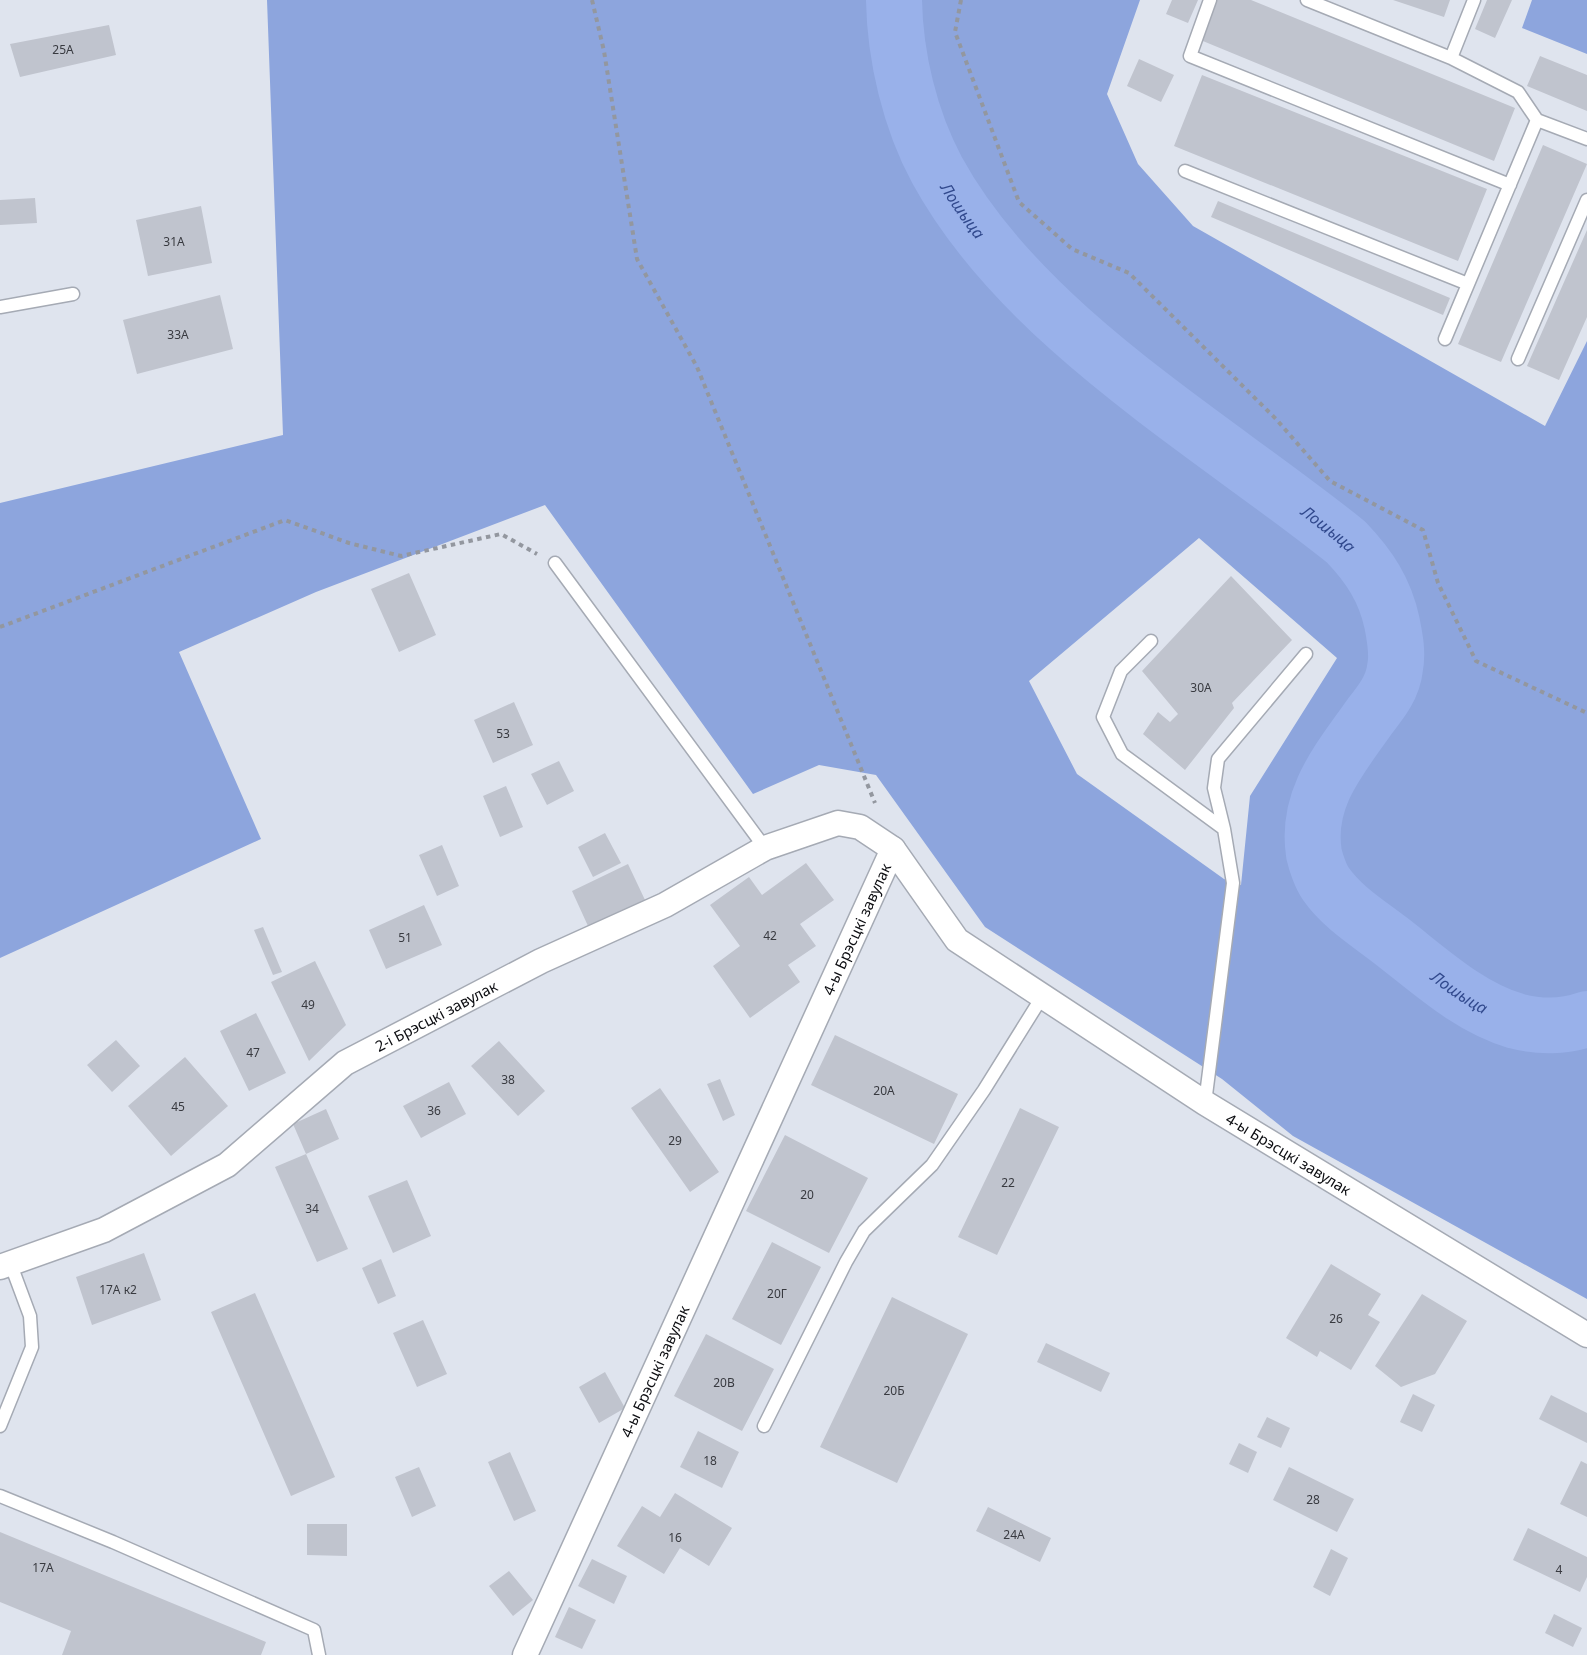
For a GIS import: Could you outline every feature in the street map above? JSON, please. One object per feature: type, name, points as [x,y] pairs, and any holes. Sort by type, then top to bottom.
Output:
[{"type":"street","name":"2-і Брэсцкі завулак","points":[[5,1266],[104,1230],[227,1165],[345,1064],[541,961],[665,905],[765,848],[838,823],[860,826],[893,849]]},
{"type":"street","name":"4-ы Брэсцкі завулак","points":[[893,849],[957,940],[1205,1103],[1587,1335]]},
{"type":"street","name":"4-ы Брэсцкі завулак","points":[[525,1655],[893,849]]},
{"type":"lane","points":[[1210,0],[1190,56],[1510,185]]},
{"type":"lane","points":[[1307,0],[1451,58],[1518,92],[1537,120],[1587,139]]},
{"type":"lane","points":[[1451,58],[1474,0]]},
{"type":"lane","points":[[1445,339],[1537,120]]},
{"type":"lane","points":[[1185,171],[1468,284]]},
{"type":"lane","points":[[1518,359],[1587,200]]},
{"type":"lane","points":[[0,307],[73,294]]},
{"type":"lane","points":[[555,563],[765,848]]},
{"type":"lane","points":[[1150,641],[1121,671],[1103,717],[1122,754],[1224,829]]},
{"type":"lane","points":[[1205,1103],[1233,883],[1214,788],[1218,759],[1305,654]]},
{"type":"lane","points":[[764,1426],[846,1262],[864,1231],[932,1165],[984,1090],[1042,997]]},
{"type":"lane","points":[[0,1426],[32,1347],[30,1316],[5,1266]]},
{"type":"lane","points":[[0,1496],[113,1542],[314,1630],[319,1655]]},
{"type":"path","points":[[592,0],[604,51],[637,260],[697,368],[876,806]]},
{"type":"path","points":[[960,0],[955,33],[1019,202],[1072,249],[1129,273],[1276,419],[1330,481],[1423,530],[1438,583],[1476,661],[1587,713]]},
{"type":"path","points":[[0,627],[285,520],[349,543],[400,556],[501,534],[555,563]]},
{"type":"shaded area","points":[[267,0],[1140,0],[1107,94],[1138,164],[1193,226],[1545,426],[1587,341],[1587,1299],[1293,1136],[1222,1079],[985,927],[876,775],[819,765],[753,794],[545,505],[316,592],[179,652],[261,839],[0,958],[0,503],[283,435]],"holes":[[[1199,538],[1337,658],[1250,796],[1241,885],[1224,879],[1077,774],[1029,681]]]},
{"type":"shaded area","points":[[1532,0],[1587,0],[1587,54],[1522,28]]},
{"type":"building","points":[[1172,0],[1198,0],[1188,23],[1166,14]]},
{"type":"building","points":[[1214,0],[1251,0],[1515,108],[1494,161],[1198,39]]},
{"type":"building","points":[[1393,0],[1450,0],[1444,17]]},
{"type":"building","points":[[1487,0],[1512,0],[1495,38],[1475,29]]},
{"type":"building","points":[[109,25],[116,55],[20,77],[10,44]]},
{"type":"building","points":[[1540,56],[1587,75],[1587,111],[1527,86]]},
{"type":"building","points":[[1139,59],[1174,75],[1161,102],[1127,86]]},
{"type":"building","points":[[1202,75],[1487,189],[1458,261],[1174,146]]},
{"type":"building","points":[[1543,145],[1587,164],[1501,362],[1458,344]]},
{"type":"building","points":[[35,198],[37,223],[0,225],[0,200]]},
{"type":"building","points":[[1218,201],[1450,298],[1443,315],[1211,217]]},
{"type":"building","points":[[201,206],[212,263],[148,276],[136,220]]},
{"type":"building","points":[[1587,230],[1587,317],[1559,380],[1527,366]]},
{"type":"building","points":[[220,295],[233,349],[137,374],[123,320]]},
{"type":"building","points":[[409,573],[436,635],[399,652],[371,589]]},
{"type":"building","points":[[1231,576],[1292,640],[1232,703],[1234,708],[1185,770],[1143,734],[1158,712],[1170,722],[1178,714],[1142,671]]},
{"type":"building","points":[[514,702],[533,745],[493,763],[474,720]]},
{"type":"building","points":[[559,761],[574,791],[547,805],[531,774]]},
{"type":"building","points":[[506,786],[523,827],[500,837],[483,796]]},
{"type":"building","points":[[605,833],[621,863],[593,877],[578,847]]},
{"type":"building","points":[[442,845],[459,886],[437,896],[419,855]]},
{"type":"building","points":[[806,863],[834,900],[800,924],[816,946],[788,965],[800,982],[750,1018],[713,966],[740,946],[710,905],[749,877],[762,895]]},
{"type":"building","points":[[628,864],[645,900],[588,926],[572,891]]},
{"type":"building","points":[[424,905],[442,945],[386,969],[369,930]]},
{"type":"building","points":[[263,927],[282,972],[273,975],[254,930]]},
{"type":"building","points":[[315,961],[346,1025],[309,1061],[271,982]]},
{"type":"building","points":[[256,1013],[286,1073],[249,1091],[220,1031]]},
{"type":"building","points":[[835,1035],[958,1094],[934,1144],[811,1085]]},
{"type":"building","points":[[116,1040],[140,1066],[112,1092],[87,1065]]},
{"type":"building","points":[[499,1041],[545,1091],[518,1116],[471,1066]]},
{"type":"building","points":[[185,1057],[228,1106],[171,1156],[128,1106]]},
{"type":"building","points":[[720,1079],[735,1115],[723,1121],[707,1084]]},
{"type":"building","points":[[449,1082],[466,1114],[421,1138],[403,1106]]},
{"type":"building","points":[[660,1088],[719,1172],[690,1192],[631,1108]]},
{"type":"building","points":[[1020,1108],[1059,1127],[997,1255],[958,1237]]},
{"type":"building","points":[[326,1109],[339,1139],[306,1154],[293,1124]]},
{"type":"building","points":[[785,1135],[868,1178],[829,1253],[746,1211]]},
{"type":"building","points":[[306,1154],[348,1249],[317,1262],[275,1167]]},
{"type":"building","points":[[407,1180],[431,1236],[393,1253],[368,1196]]},
{"type":"building","points":[[772,1242],[821,1267],[781,1345],[732,1319]]},
{"type":"building","points":[[144,1253],[161,1300],[92,1325],[76,1277]]},
{"type":"building","points":[[381,1259],[396,1296],[378,1304],[362,1268]]},
{"type":"building","points":[[1331,1264],[1381,1294],[1368,1315],[1380,1322],[1351,1370],[1320,1351],[1317,1357],[1286,1338]]},
{"type":"building","points":[[255,1293],[335,1477],[291,1496],[211,1312]]},
{"type":"building","points":[[1422,1294],[1467,1321],[1435,1374],[1401,1387],[1375,1366]]},
{"type":"building","points":[[892,1297],[968,1334],[897,1483],[820,1447]]},
{"type":"building","points":[[423,1320],[447,1374],[417,1387],[393,1333]]},
{"type":"building","points":[[706,1334],[774,1369],[742,1431],[674,1396]]},
{"type":"building","points":[[1046,1343],[1110,1373],[1101,1392],[1037,1362]]},
{"type":"building","points":[[605,1372],[625,1408],[599,1423],[579,1387]]},
{"type":"building","points":[[1413,1394],[1435,1405],[1422,1432],[1400,1422]]},
{"type":"building","points":[[1551,1395],[1587,1413],[1587,1443],[1539,1419]]},
{"type":"building","points":[[1267,1417],[1290,1428],[1281,1448],[1257,1437]]},
{"type":"building","points":[[698,1431],[739,1452],[722,1488],[680,1467]]},
{"type":"building","points":[[1239,1443],[1257,1452],[1248,1473],[1229,1464]]},
{"type":"building","points":[[510,1452],[536,1511],[514,1521],[488,1462]]},
{"type":"building","points":[[1581,1461],[1587,1464],[1587,1517],[1560,1504]]},
{"type":"building","points":[[419,1467],[436,1506],[412,1517],[395,1477]]},
{"type":"building","points":[[1289,1467],[1354,1499],[1337,1532],[1273,1500]]},
{"type":"building","points":[[675,1493],[732,1528],[709,1566],[680,1548],[664,1574],[617,1546],[642,1506],[660,1517]]},
{"type":"building","points":[[988,1507],[1051,1538],[1040,1562],[976,1531]]},
{"type":"building","points":[[307,1524],[347,1524],[347,1556],[307,1555]]},
{"type":"building","points":[[1528,1528],[1587,1557],[1587,1577],[1580,1592],[1513,1560]]},
{"type":"building","points":[[0,1532],[266,1642],[261,1655],[62,1655],[71,1631],[0,1602]]},
{"type":"building","points":[[1331,1549],[1348,1558],[1330,1596],[1313,1587]]},
{"type":"building","points":[[592,1559],[627,1576],[614,1604],[578,1586]]},
{"type":"building","points":[[509,1571],[533,1600],[513,1616],[489,1586]]},
{"type":"building","points":[[569,1607],[596,1620],[582,1649],[555,1637]]},
{"type":"building","points":[[1554,1614],[1582,1628],[1573,1647],[1545,1633]]},
{"type":"waterway","name":"Лошыца","points":[[894,0],[901,66],[919,130],[937,170],[973,226],[1018,279],[1068,328],[1179,418],[1346,542],[1369,569],[1380,589],[1389,611],[1395,640],[1394,675],[1386,694],[1347,748],[1327,780],[1320,797],[1315,815],[1314,854],[1326,884],[1356,914],[1450,986],[1482,1007],[1516,1021],[1534,1024],[1561,1025],[1587,1019]]}]
